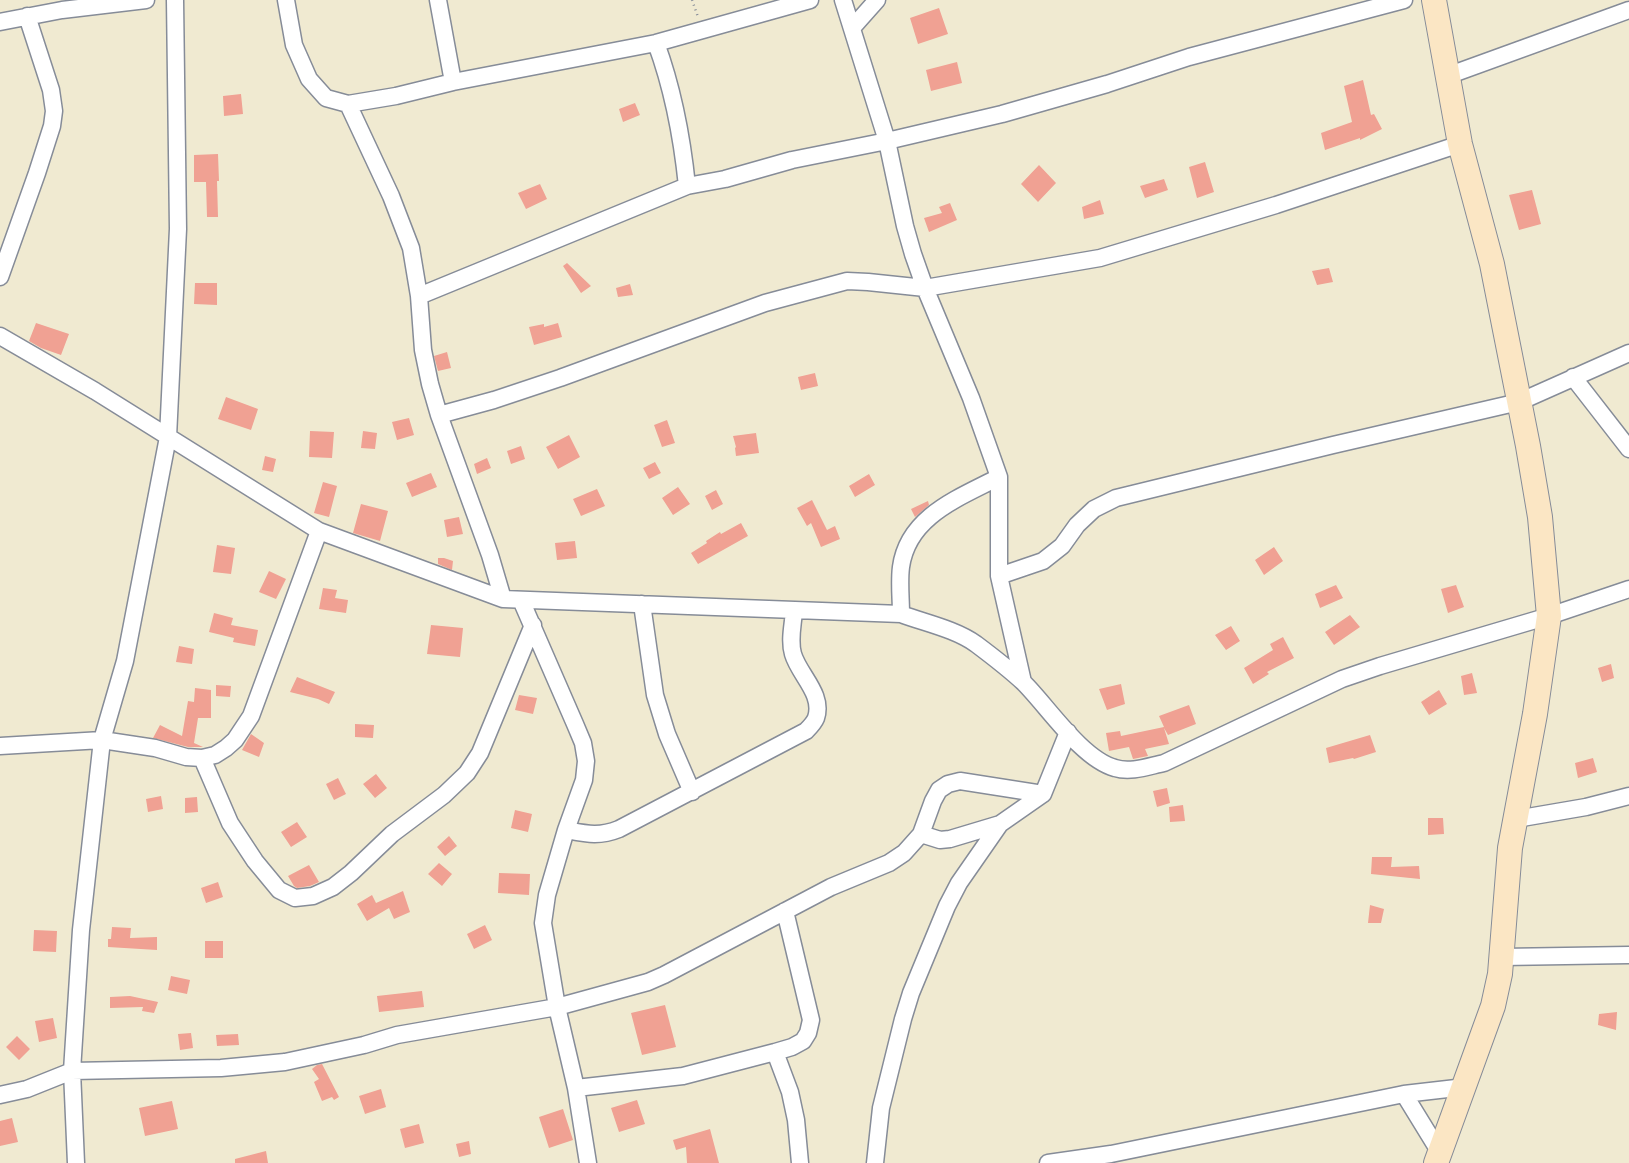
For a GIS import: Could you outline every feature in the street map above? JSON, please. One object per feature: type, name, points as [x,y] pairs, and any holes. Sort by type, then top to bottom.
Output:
[{"type":"street","points":[[0,22],[110,3],[131,3],[146,0]]},
{"type":"street","points":[[76,1163],[72,1070],[80,930],[102,740],[127,652],[168,437],[178,229],[174,0]]},
{"type":"street","points":[[286,0],[294,45],[309,79],[326,98],[348,104],[656,43],[810,0]]},
{"type":"street","points":[[438,0],[453,82]]},
{"type":"street","points":[[843,0],[853,27],[887,141],[905,226],[924,288],[971,398],[999,477],[999,576],[1023,682]]},
{"type":"street","points":[[853,27],[877,0]]},
{"type":"street","points":[[419,296],[687,186],[725,179],[792,160],[887,141],[1002,114],[1107,84],[1189,57],[1404,0]]},
{"type":"street","points":[[1434,0],[1460,144],[1492,264],[1528,446],[1540,517],[1549,616],[1535,714],[1510,848],[1500,974],[1493,1006],[1438,1157]]},
{"type":"street","points":[[1447,76],[1629,10]]},
{"type":"street","points":[[0,277],[37,173],[52,126],[54,111],[51,90],[27,16]]},
{"type":"street","points":[[656,43],[680,129],[687,186]]},
{"type":"street","points":[[348,104],[391,196],[411,248],[419,296],[423,350],[430,384],[439,415],[481,528],[503,599]]},
{"type":"street","points":[[439,415],[494,400],[560,378],[765,303],[847,281],[924,288],[1100,258],[1276,205],[1460,144]]},
{"type":"street","points":[[0,336],[95,391],[319,531],[503,599],[901,614],[959,634],[974,643],[1023,682],[1087,752],[1100,762],[1116,769],[1134,770],[1164,763],[1342,679],[1629,590]]},
{"type":"street","points":[[999,576],[1043,561],[1062,546],[1077,525],[1094,509],[1116,498],[1333,444],[1519,402],[1629,354]]},
{"type":"street","points":[[1573,377],[1629,449]]},
{"type":"street","points":[[901,614],[901,569],[905,549],[920,526],[941,507],[999,477]]},
{"type":"street","points":[[0,746],[102,740],[155,748],[186,757],[202,758],[215,755],[226,748],[235,740],[251,716],[319,531]]},
{"type":"street","points":[[521,600],[583,743],[586,761],[584,780],[566,830],[547,895],[543,923],[557,1007],[576,1088],[588,1163]]},
{"type":"street","points":[[642,604],[655,695],[667,734],[692,792]]},
{"type":"street","points":[[566,830],[597,835],[607,834],[692,792],[806,731],[816,719],[818,706],[814,692],[799,667],[791,644],[794,611]]},
{"type":"street","points":[[202,758],[230,823],[279,890],[296,898],[314,896],[333,887],[351,873],[392,834],[444,795],[467,773],[480,754],[533,625]]},
{"type":"street","points":[[921,834],[940,840],[950,839],[1000,824],[1043,794],[1068,732]]},
{"type":"street","points":[[0,1095],[27,1090],[72,1070],[221,1068],[285,1062],[364,1045],[397,1035],[557,1007],[648,982],[830,887],[889,863],[904,853],[921,834],[933,801],[939,790],[948,784],[960,781],[1043,794]]},
{"type":"street","points":[[1516,818],[1586,808],[1629,796]]},
{"type":"street","points":[[875,1163],[881,1108],[911,993],[947,906],[959,883],[1000,824]]},
{"type":"street","points":[[576,1088],[683,1076],[775,1052],[792,1047],[803,1041],[808,1033],[811,1020],[785,910]]},
{"type":"street","points":[[1502,957],[1629,955]]},
{"type":"street","points":[[775,1052],[790,1092],[796,1120],[800,1163]]},
{"type":"street","points":[[1048,1163],[1111,1154],[1404,1094],[1465,1087]]},
{"type":"street","points":[[1404,1094],[1438,1157]]},
{"type":"building","points":[[939,8],[948,34],[918,44],[910,18]]},
{"type":"building","points":[[957,62],[962,83],[931,91],[926,70]]},
{"type":"building","points":[[1363,80],[1371,115],[1374,114],[1382,129],[1360,140],[1360,138],[1325,150],[1321,133],[1352,122],[1344,86]]},
{"type":"building","points":[[241,94],[243,114],[224,116],[223,96]]},
{"type":"building","points":[[635,103],[640,115],[623,122],[619,109]]},
{"type":"building","points":[[218,154],[218,217],[207,217],[206,182],[194,182],[194,155]]},
{"type":"building","points":[[1205,162],[1214,192],[1197,198],[1189,167]]},
{"type":"building","points":[[1039,165],[1056,183],[1038,202],[1021,184]]},
{"type":"building","points":[[1164,179],[1168,190],[1145,198],[1140,186]]},
{"type":"building","points":[[540,184],[547,199],[526,209],[518,193]]},
{"type":"building","points":[[1532,190],[1541,224],[1519,230],[1509,195]]},
{"type":"building","points":[[1100,200],[1104,214],[1084,219],[1082,207]]},
{"type":"building","points":[[950,203],[957,220],[929,232],[924,218],[942,213],[939,207]]},
{"type":"building","points":[[567,263],[591,286],[581,293],[563,266]]},
{"type":"building","points":[[1329,268],[1333,282],[1317,285],[1312,271]]},
{"type":"building","points":[[195,283],[217,283],[217,305],[194,304]]},
{"type":"building","points":[[630,284],[633,295],[618,297],[616,288]]},
{"type":"building","points":[[36,323],[69,334],[61,355],[41,348],[29,341]]},
{"type":"building","points":[[558,323],[562,337],[534,345],[529,327],[544,324],[544,327]]},
{"type":"building","points":[[447,352],[451,368],[438,371],[434,356]]},
{"type":"building","points":[[815,373],[818,386],[801,390],[798,377]]},
{"type":"building","points":[[226,397],[258,409],[251,430],[218,419]]},
{"type":"building","points":[[409,418],[414,435],[397,440],[392,422]]},
{"type":"building","points":[[667,420],[675,443],[662,447],[654,425]]},
{"type":"building","points":[[310,431],[334,432],[332,458],[309,457]]},
{"type":"building","points":[[363,431],[377,433],[375,449],[361,448]]},
{"type":"building","points":[[756,433],[759,453],[736,456],[733,436]]},
{"type":"building","points":[[569,435],[580,457],[558,469],[546,447]]},
{"type":"building","points":[[521,446],[525,459],[511,464],[507,451]]},
{"type":"building","points":[[265,456],[276,459],[273,472],[262,470]]},
{"type":"building","points":[[487,458],[491,468],[477,474],[474,464]]},
{"type":"building","points":[[655,462],[661,473],[649,479],[643,468]]},
{"type":"building","points":[[431,473],[437,487],[412,497],[406,483]]},
{"type":"building","points":[[869,474],[875,485],[855,497],[849,486]]},
{"type":"building","points":[[323,482],[337,486],[329,517],[314,513]]},
{"type":"building","points":[[678,487],[690,504],[673,515],[662,498]]},
{"type":"building","points":[[597,489],[605,506],[581,516],[573,499]]},
{"type":"building","points":[[716,490],[723,504],[712,510],[705,496]]},
{"type":"building","points":[[812,500],[827,530],[835,526],[840,539],[821,547],[811,523],[807,526],[797,508]]},
{"type":"building","points":[[928,501],[929,505],[915,517],[911,509]]},
{"type":"building","points":[[361,504],[388,511],[380,541],[353,533]]},
{"type":"building","points":[[459,517],[463,534],[447,537],[444,520]]},
{"type":"building","points":[[741,523],[748,536],[698,564],[691,553],[720,532],[721,534]]},
{"type":"building","points":[[575,541],[577,558],[557,560],[555,543]]},
{"type":"building","points":[[217,545],[235,548],[231,574],[213,572]]},
{"type":"building","points":[[1274,547],[1283,561],[1264,575],[1255,560]]},
{"type":"building","points":[[438,558],[453,561],[452,570],[438,564]]},
{"type":"building","points":[[269,571],[286,579],[276,599],[259,592]]},
{"type":"building","points":[[1336,585],[1343,598],[1320,608],[1315,594]]},
{"type":"building","points":[[1456,585],[1464,607],[1448,613],[1441,589]]},
{"type":"building","points":[[323,588],[337,590],[335,598],[348,600],[346,613],[319,609]]},
{"type":"building","points":[[214,613],[233,618],[231,625],[258,630],[255,646],[233,642],[234,638],[209,632]]},
{"type":"building","points":[[1350,615],[1360,627],[1334,645],[1325,632]]},
{"type":"building","points":[[431,625],[463,628],[460,657],[427,654]]},
{"type":"building","points":[[1231,626],[1240,641],[1226,650],[1215,635]]},
{"type":"building","points":[[1283,637],[1294,658],[1267,672],[1269,674],[1253,684],[1244,668],[1273,650],[1270,644]]},
{"type":"building","points":[[179,646],[194,649],[192,664],[176,662]]},
{"type":"building","points":[[1611,664],[1614,678],[1602,682],[1598,668]]},
{"type":"building","points":[[1472,673],[1477,693],[1464,695],[1461,676]]},
{"type":"building","points":[[297,677],[335,692],[329,704],[318,699],[290,692]]},
{"type":"building","points":[[1121,684],[1125,704],[1107,710],[1099,689]]},
{"type":"building","points":[[216,685],[231,686],[230,697],[216,696]]},
{"type":"building","points":[[195,688],[211,690],[211,718],[198,718],[194,743],[203,747],[188,747],[153,738],[160,725],[182,736],[188,701],[194,702]]},
{"type":"building","points":[[1439,690],[1447,704],[1429,715],[1421,702]]},
{"type":"building","points":[[519,695],[537,698],[533,714],[515,710]]},
{"type":"building","points":[[1189,705],[1196,724],[1168,735],[1164,728],[1169,744],[1145,749],[1148,756],[1133,759],[1129,747],[1109,751],[1106,733],[1120,731],[1121,736],[1164,727],[1159,716]]},
{"type":"building","points":[[355,724],[374,725],[373,738],[355,737]]},
{"type":"building","points":[[251,734],[264,743],[259,757],[242,750]]},
{"type":"building","points":[[1370,735],[1376,752],[1354,759],[1329,763],[1326,748]]},
{"type":"building","points":[[1593,758],[1597,772],[1578,778],[1575,763]]},
{"type":"building","points":[[376,774],[387,788],[375,798],[363,784]]},
{"type":"building","points":[[338,778],[346,794],[334,800],[326,784]]},
{"type":"building","points":[[1167,788],[1170,803],[1157,807],[1153,791]]},
{"type":"building","points":[[161,796],[163,809],[148,812],[146,799]]},
{"type":"building","points":[[197,797],[198,812],[185,813],[185,798]]},
{"type":"building","points":[[1183,805],[1185,821],[1170,822],[1169,807]]},
{"type":"building","points":[[515,810],[532,814],[528,832],[511,828]]},
{"type":"building","points":[[1428,818],[1443,818],[1444,834],[1428,835]]},
{"type":"building","points":[[297,822],[307,837],[291,847],[281,832]]},
{"type":"building","points":[[449,836],[457,846],[445,856],[437,847]]},
{"type":"building","points":[[1372,857],[1392,857],[1391,867],[1419,866],[1420,879],[1371,874]]},
{"type":"building","points":[[439,863],[452,874],[442,886],[428,874]]},
{"type":"building","points":[[309,865],[319,882],[297,888],[288,876]]},
{"type":"building","points":[[499,873],[530,874],[529,895],[498,893]]},
{"type":"building","points":[[218,882],[223,897],[206,903],[201,888]]},
{"type":"building","points":[[403,891],[410,912],[394,919],[389,908],[367,921],[357,904],[372,895],[376,903]]},
{"type":"building","points":[[1370,905],[1384,909],[1381,923],[1368,923]]},
{"type":"building","points":[[485,925],[492,940],[474,949],[467,934]]},
{"type":"building","points":[[112,927],[131,928],[130,938],[157,937],[157,950],[108,947],[108,939],[111,939]]},
{"type":"building","points":[[34,930],[57,931],[56,952],[33,951]]},
{"type":"building","points":[[205,941],[223,941],[223,958],[205,958]]},
{"type":"building","points":[[171,976],[190,980],[187,994],[168,990]]},
{"type":"building","points":[[422,991],[424,1007],[379,1012],[377,996]]},
{"type":"building","points":[[130,996],[158,1002],[154,1013],[142,1011],[143,1007],[110,1008],[110,997]]},
{"type":"building","points":[[665,1005],[676,1047],[642,1055],[631,1013]]},
{"type":"building","points":[[1617,1012],[1616,1030],[1598,1025],[1599,1014]]},
{"type":"building","points":[[53,1018],[57,1038],[39,1042],[35,1021]]},
{"type":"building","points":[[191,1033],[193,1048],[180,1050],[178,1034]]},
{"type":"building","points":[[238,1034],[239,1045],[217,1046],[216,1035]]},
{"type":"building","points":[[17,1036],[30,1049],[19,1060],[6,1047]]},
{"type":"building","points":[[322,1064],[339,1097],[334,1100],[332,1097],[322,1101],[314,1082],[319,1079],[312,1069]]},
{"type":"building","points":[[381,1089],[386,1107],[365,1114],[359,1096]]},
{"type":"building","points":[[637,1100],[645,1124],[619,1132],[611,1108]]},
{"type":"building","points":[[172,1101],[178,1129],[145,1136],[139,1108]]},
{"type":"building","points":[[563,1109],[573,1140],[549,1148],[539,1117]]},
{"type":"building","points":[[12,1118],[18,1142],[0,1146],[0,1121]]},
{"type":"building","points":[[419,1124],[424,1143],[405,1148],[400,1129]]},
{"type":"building","points":[[710,1129],[719,1163],[687,1163],[686,1147],[676,1150],[673,1140]]},
{"type":"building","points":[[469,1141],[471,1154],[459,1157],[456,1144]]},
{"type":"building","points":[[266,1151],[268,1163],[235,1163],[235,1159]]}]
